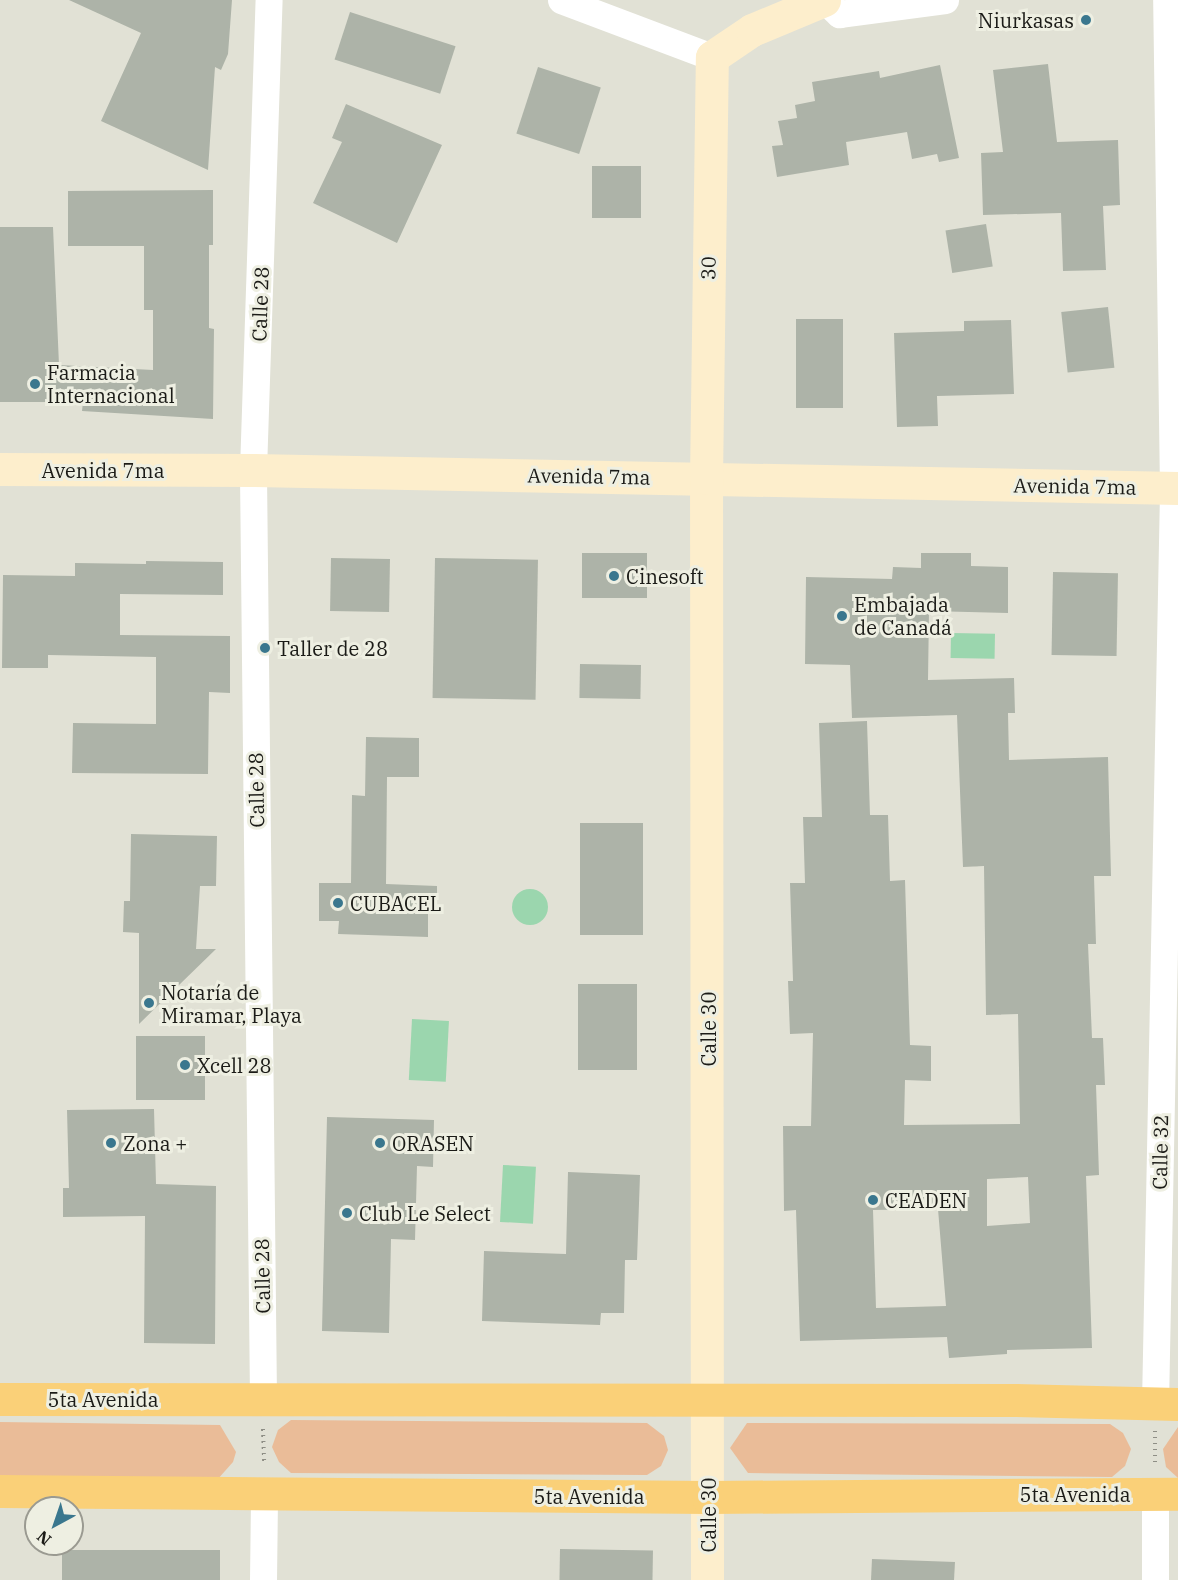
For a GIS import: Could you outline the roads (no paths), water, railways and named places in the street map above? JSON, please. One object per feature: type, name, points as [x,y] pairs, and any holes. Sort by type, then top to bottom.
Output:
[{"type":"highway","name":"5ta Avenida","points":[[0,1399],[263,1398],[1166,1404]]},
{"type":"highway","name":"5ta Avenida","points":[[0,1491],[708,1497],[1167,1494]]},
{"type":"main road","points":[[712,57],[770,0]]},
{"type":"main road","points":[[712,57],[752,30],[824,0]]},
{"type":"main road","name":"30","points":[[706,478],[712,57]]},
{"type":"main road","name":"Avenida 7ma","points":[[0,469],[253,470],[1175,488]]},
{"type":"main road","name":"Calle 30","points":[[706,478],[709,1400],[707,1580]]},
{"type":"street","name":"Calle 28","points":[[263,1398],[253,470],[269,0]]},
{"type":"street","points":[[561,0],[712,57]]},
{"type":"street","points":[[824,0],[839,14],[945,0]]},
{"type":"street","name":"Calle 32","points":[[1166,0],[1175,488],[1166,1404]]},
{"type":"street","points":[[263,1580],[264,1493]]},
{"type":"street","points":[[1155,1580],[1167,1494]]},
{"type":"place","name":"Niurkasas","points":[[1086,20]]},
{"type":"place","name":"Farmacia Internacional","points":[[35,384]]},
{"type":"place","name":"Cinesoft","points":[[614,576]]},
{"type":"place","name":"Embajada de Canadá","points":[[842,616]]},
{"type":"place","name":"Taller de 28","points":[[265,648]]},
{"type":"place","name":"CUBACEL","points":[[338,903]]},
{"type":"place","name":"Notaría de Miramar, Playa","points":[[149,1003]]},
{"type":"place","name":"Xcell 28","points":[[185,1065]]},
{"type":"place","name":"Zona +","points":[[111,1143]]},
{"type":"place","name":"ORASEN","points":[[380,1143]]},
{"type":"place","name":"CEADEN","points":[[873,1200]]},
{"type":"place","name":"Club Le Select","points":[[347,1213]]}]
